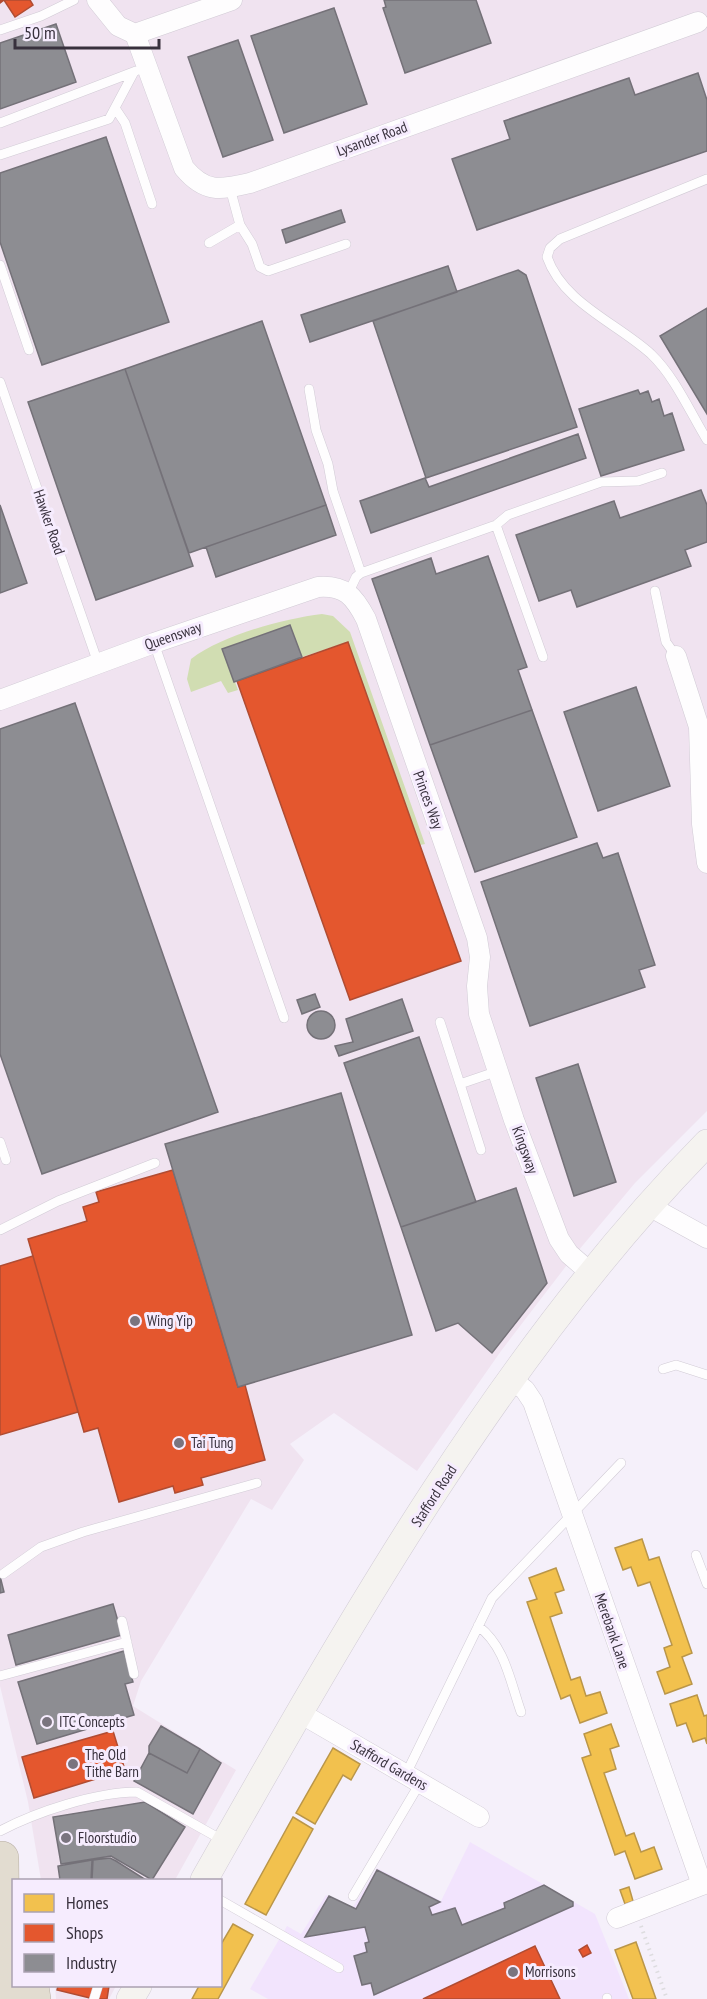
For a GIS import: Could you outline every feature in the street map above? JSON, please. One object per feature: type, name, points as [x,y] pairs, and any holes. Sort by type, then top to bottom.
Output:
[{"type":"highway","points":[[1,1845],[12,1895]]},
{"type":"highway","points":[[1,1845],[3,1967],[8,1999]]},
{"type":"main road","name":"Stafford Road","points":[[205,1879],[375,1586],[511,1379],[592,1274],[649,1206],[707,1143]]},
{"type":"street","points":[[97,0],[118,26],[135,34],[232,0]]},
{"type":"street","name":"Lysander Road","points":[[135,34],[141,70],[184,168],[196,183],[213,189],[230,188],[698,22]]},
{"type":"street","name":"Queensway","points":[[0,700],[154,643],[318,587],[332,586],[349,592]]},
{"type":"street","name":"Princes Way","points":[[349,592],[366,619],[477,938],[480,957],[477,986],[479,1014]]},
{"type":"street","points":[[676,657],[699,727],[707,863]]},
{"type":"street","name":"Kingsway","points":[[479,1014],[555,1231],[569,1254],[592,1274]]},
{"type":"street","points":[[649,1206],[707,1238]]},
{"type":"street","name":"Merebank Lane","points":[[511,1379],[525,1390],[533,1402],[704,1884]]},
{"type":"street","name":"Stafford Gardens","points":[[300,1713],[479,1817]]},
{"type":"street","points":[[626,1914],[704,1884]]},
{"type":"lane","points":[[0,30],[41,16],[74,0]]},
{"type":"lane","points":[[0,155],[109,119],[141,70]]},
{"type":"lane","points":[[0,123],[141,70]]},
{"type":"lane","points":[[115,108],[125,123],[152,204]]},
{"type":"lane","points":[[707,179],[560,239],[550,248],[547,257],[557,279],[571,293],[652,355],[667,374],[707,440]]},
{"type":"lane","points":[[230,188],[240,225],[252,244],[260,267],[268,271],[346,244]]},
{"type":"lane","points":[[209,243],[240,225]]},
{"type":"lane","points":[[0,265],[29,350]]},
{"type":"lane","name":"Hawker Road","points":[[1,388],[98,663]]},
{"type":"lane","points":[[309,389],[316,430],[328,464],[333,491],[361,573]]},
{"type":"lane","points":[[349,592],[356,577],[361,573],[496,525],[508,515],[601,482],[638,481],[662,473]]},
{"type":"lane","points":[[496,525],[543,657]]},
{"type":"lane","points":[[655,591],[666,642],[676,657]]},
{"type":"lane","points":[[154,643],[284,1018]]},
{"type":"lane","points":[[440,1022],[481,1149]]},
{"type":"lane","points":[[460,1084],[498,1071]]},
{"type":"lane","points":[[0,1143],[6,1160]]},
{"type":"lane","points":[[0,1230],[58,1201],[155,1163]]},
{"type":"lane","points":[[663,1368],[676,1365],[707,1375]]},
{"type":"lane","points":[[352,1896],[413,1778],[492,1598],[621,1463]]},
{"type":"lane","points":[[3,1574],[41,1547],[257,1483]]},
{"type":"lane","points":[[696,1555],[707,1584]]},
{"type":"lane","points":[[122,1621],[134,1674]]},
{"type":"lane","points":[[478,1626],[491,1636],[500,1649],[520,1712]]},
{"type":"lane","points":[[0,1676],[127,1642]]},
{"type":"lane","points":[[1,1845],[28,1816],[120,1792],[137,1792],[226,1842]]},
{"type":"lane","points":[[222,1901],[339,1968]]},
{"type":"path","points":[[626,1914],[667,1999]]},
{"type":"shaded area","points":[[0,0],[707,0],[707,1111],[635,1183],[573,1257],[501,1351],[417,1471],[334,1413],[290,1444],[304,1460],[272,1510],[251,1499],[141,1681],[133,1706],[236,1770],[176,1879],[41,1879],[28,1802],[0,1686]]},
{"type":"shaded area","points":[[470,1842],[595,1914],[629,1999],[268,1999],[250,1989],[287,1926],[301,1934],[326,1895],[353,1907],[377,1868],[441,1901]]},
{"type":"shaded area","points":[[55,1987],[115,1987],[109,1999],[56,1999]]},
{"type":"green space","points":[[322,614],[333,616],[350,632],[425,844],[420,845],[348,642],[302,657],[290,625],[223,649],[238,690],[228,693],[221,681],[191,692],[187,679],[191,659],[204,650],[254,629]]},
{"type":"building: Homes","points":[[642,1539],[649,1560],[659,1557],[692,1653],[682,1657],[692,1684],[665,1694],[657,1672],[670,1667],[664,1648],[672,1645],[650,1582],[638,1586],[631,1567],[623,1570],[615,1548]]},
{"type":"building: Homes","points":[[556,1568],[564,1590],[555,1593],[562,1613],[550,1617],[571,1680],[580,1677],[586,1696],[600,1692],[607,1713],[580,1723],[570,1695],[561,1699],[527,1602],[537,1599],[529,1578]]},
{"type":"building: Homes","points":[[697,1695],[704,1716],[707,1715],[707,1744],[705,1738],[693,1742],[686,1723],[677,1726],[670,1704]]},
{"type":"building: Homes","points":[[611,1724],[619,1746],[610,1749],[616,1769],[604,1773],[626,1836],[634,1833],[641,1852],[654,1847],[662,1869],[635,1879],[625,1851],[615,1855],[582,1758],[591,1755],[584,1734]]},
{"type":"building: Homes","points":[[333,1748],[360,1764],[351,1780],[343,1775],[315,1824],[296,1813]]},
{"type":"building: Homes","points":[[293,1817],[313,1829],[266,1915],[245,1904]]},
{"type":"building: Homes","points":[[629,1887],[633,1901],[625,1904],[620,1890]]},
{"type":"building: Homes","points":[[233,1924],[253,1935],[218,1999],[192,1999],[198,1987],[222,1987],[222,1943]]},
{"type":"building: Homes","points":[[636,1942],[656,1999],[633,1999],[615,1950]]},
{"type":"building: Shops","points":[[4,0],[30,0],[33,5],[15,17]]},
{"type":"building: Shops","points":[[348,642],[461,961],[350,1000],[237,681]]},
{"type":"building: Shops","name":"Wing Yip","points":[[173,1170],[238,1387],[245,1385],[265,1460],[201,1478],[203,1485],[175,1493],[173,1486],[119,1502],[98,1428],[84,1432],[28,1239],[87,1221],[83,1207],[99,1202],[96,1192]]},
{"type":"building: Shops","points":[[33,1256],[78,1412],[0,1435],[0,1266]]},
{"type":"building: Shops","name":"The Old Tithe Barn","points":[[113,1731],[125,1770],[34,1798],[22,1757]]},
{"type":"building: Shops","points":[[587,1945],[591,1953],[583,1957],[579,1950]]},
{"type":"building: Shops","name":"Morrisons","points":[[535,1946],[560,1999],[423,1999]]},
{"type":"building: Shops","points":[[58,1987],[109,1987],[107,1999],[94,1999],[57,1990]]},
{"type":"building: Industry","points":[[384,0],[476,0],[491,43],[405,73],[383,8],[386,7]]},
{"type":"building: Industry","points":[[334,8],[367,104],[284,133],[251,36]]},
{"type":"building: Industry","points":[[56,24],[76,82],[0,109],[0,43]]},
{"type":"building: Industry","points":[[238,40],[273,140],[223,157],[188,57]]},
{"type":"building: Industry","points":[[698,73],[707,100],[707,151],[477,230],[452,159],[510,139],[504,121],[629,78],[635,95]]},
{"type":"building: Industry","points":[[106,137],[169,322],[42,365],[0,242],[0,173]]},
{"type":"building: Industry","points":[[341,210],[345,222],[286,243],[282,230]]},
{"type":"building: Industry","points":[[448,266],[457,292],[310,342],[301,315]]},
{"type":"building: Industry","points":[[518,270],[526,275],[577,427],[426,478],[373,321]]},
{"type":"building: Industry","points":[[707,308],[707,414],[660,336]]},
{"type":"building: Industry","points":[[262,321],[326,505],[189,553],[125,369]]},
{"type":"building: Industry","points":[[125,369],[193,566],[96,600],[28,402]]},
{"type":"building: Industry","points":[[638,390],[640,394],[648,391],[652,402],[659,399],[664,416],[672,413],[684,450],[601,476],[579,409]]},
{"type":"building: Industry","points":[[578,434],[586,458],[371,533],[360,501],[425,478],[429,487]]},
{"type":"building: Industry","points":[[701,490],[707,505],[707,542],[685,550],[691,566],[577,607],[571,590],[539,601],[516,535],[614,501],[620,518]]},
{"type":"building: Industry","points":[[0,505],[27,583],[0,593]]},
{"type":"building: Industry","points":[[326,505],[336,535],[216,577],[206,547]]},
{"type":"building: Industry","points":[[488,556],[527,667],[518,670],[532,710],[430,745],[372,579],[431,558],[436,574]]},
{"type":"building: Industry","points":[[290,625],[302,657],[234,682],[222,649]]},
{"type":"building: Industry","points":[[636,687],[670,786],[598,811],[564,712]]},
{"type":"building: Industry","points":[[75,703],[218,1112],[42,1174],[0,1054],[0,729]]},
{"type":"building: Industry","points":[[532,710],[577,837],[475,872],[430,745]]},
{"type":"building: Industry","points":[[597,843],[603,858],[618,853],[655,965],[639,970],[645,987],[530,1026],[481,882]]},
{"type":"building: Industry","points":[[315,994],[320,1007],[302,1014],[297,1000]]},
{"type":"building: Industry","points":[[402,999],[413,1031],[339,1056],[335,1046],[353,1042],[346,1019]]},
{"type":"building: Industry","points":[[321,1011],[331,1015],[335,1025],[331,1035],[321,1039],[311,1035],[307,1025],[311,1015]]},
{"type":"building: Industry","points":[[419,1037],[476,1202],[401,1227],[344,1063]]},
{"type":"building: Industry","points":[[578,1064],[616,1182],[574,1196],[536,1078]]},
{"type":"building: Industry","points":[[341,1093],[412,1335],[238,1387],[165,1144]]},
{"type":"building: Industry","points":[[516,1188],[547,1283],[492,1353],[458,1323],[436,1331],[401,1227]]},
{"type":"building: Industry","points":[[0,1576],[4,1592],[0,1593]]},
{"type":"building: Industry","points":[[113,1604],[122,1635],[16,1665],[8,1635]]},
{"type":"building: Industry","points":[[124,1651],[133,1682],[125,1684],[134,1715],[37,1744],[18,1682]]},
{"type":"building: Industry","points":[[161,1726],[200,1749],[187,1773],[149,1753],[149,1746]]},
{"type":"building: Industry","points":[[200,1749],[221,1763],[193,1814],[134,1781],[149,1753],[187,1773]]},
{"type":"building: Industry","points":[[145,1802],[185,1827],[153,1879],[150,1879],[111,1856],[61,1864],[53,1817]]},
{"type":"building: Industry","points":[[110,1858],[144,1879],[92,1879],[93,1860]]},
{"type":"building: Industry","points":[[92,1860],[91,1879],[60,1879],[58,1866]]},
{"type":"building: Industry","points":[[377,1870],[440,1902],[429,1907],[432,1915],[455,1908],[462,1925],[505,1908],[504,1903],[544,1885],[573,1902],[573,1906],[374,1995],[371,1983],[362,1985],[354,1956],[367,1952],[365,1943],[369,1942],[365,1927],[305,1937],[329,1896],[356,1909]]},
{"type":"place","name":"Wing Yip","points":[[135,1321]]},
{"type":"place","name":"Tai Tung","points":[[179,1443]]},
{"type":"place","name":"ITC Concepts","points":[[47,1722]]},
{"type":"place","name":"The Old Tithe Barn","points":[[73,1764]]},
{"type":"place","name":"Floorstudio","points":[[66,1838]]},
{"type":"place","name":"Morrisons","points":[[513,1972]]}]
